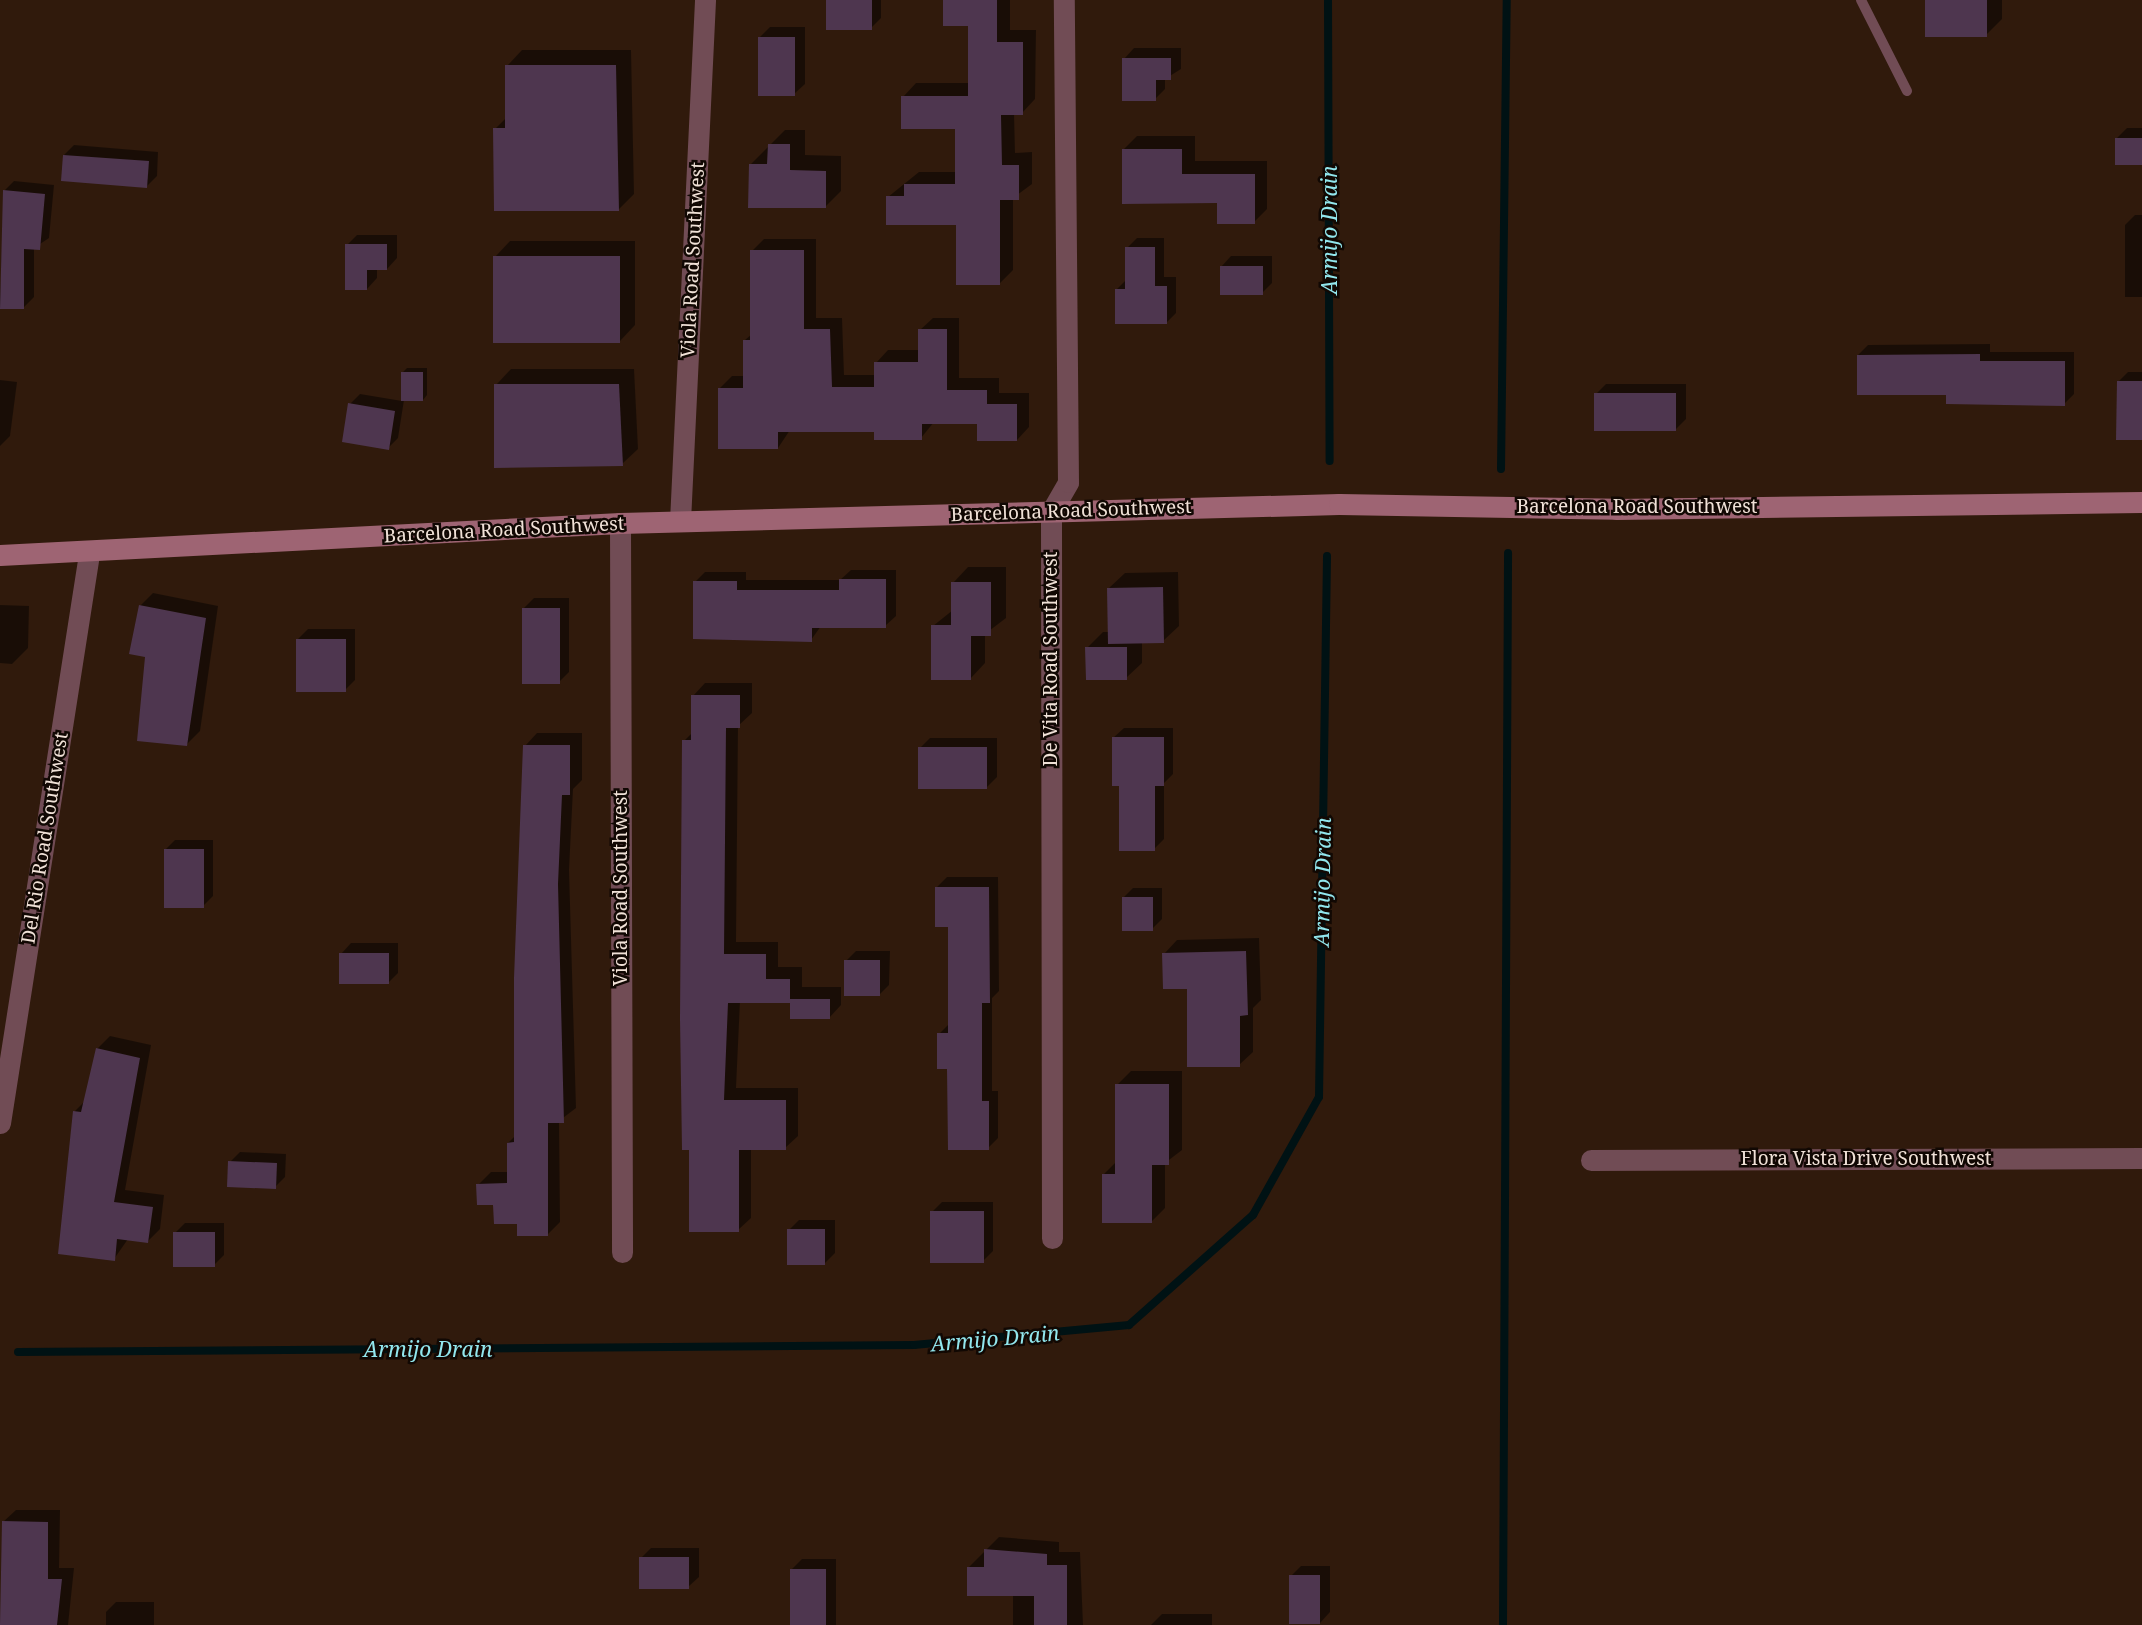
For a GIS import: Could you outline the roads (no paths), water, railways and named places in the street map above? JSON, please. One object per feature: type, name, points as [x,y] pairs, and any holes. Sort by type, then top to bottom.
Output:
[{"type":"street","name":"Viola Road Southwest","points":[[680,521],[705,0]]},
{"type":"street","name":"De Vita Road Southwest","points":[[1052,1238],[1051,512],[1068,482],[1064,0]]},
{"type":"street","name":"Barcelona Road Southwest","points":[[0,555],[89,554],[620,523],[1339,503],[1616,509],[2142,502]]},
{"type":"street","name":"Viola Road Southwest","points":[[620,523],[622,1252]]},
{"type":"street","name":"Del Rio Road Southwest","points":[[0,1123],[89,554]]},
{"type":"street","name":"Flora Vista Drive Southwest","points":[[1591,1160],[2142,1158]]},
{"type":"lane","points":[[1861,0],[1907,91]]},
{"type":"waterway","name":"Armijo Drain","points":[[1328,0],[1330,461]]},
{"type":"waterway","points":[[1501,469],[1507,0]]},
{"type":"waterway","points":[[1503,1625],[1508,553]]},
{"type":"waterway","name":"Armijo Drain","points":[[18,1352],[914,1345],[1129,1325],[1253,1215],[1319,1097],[1327,556]]}]
